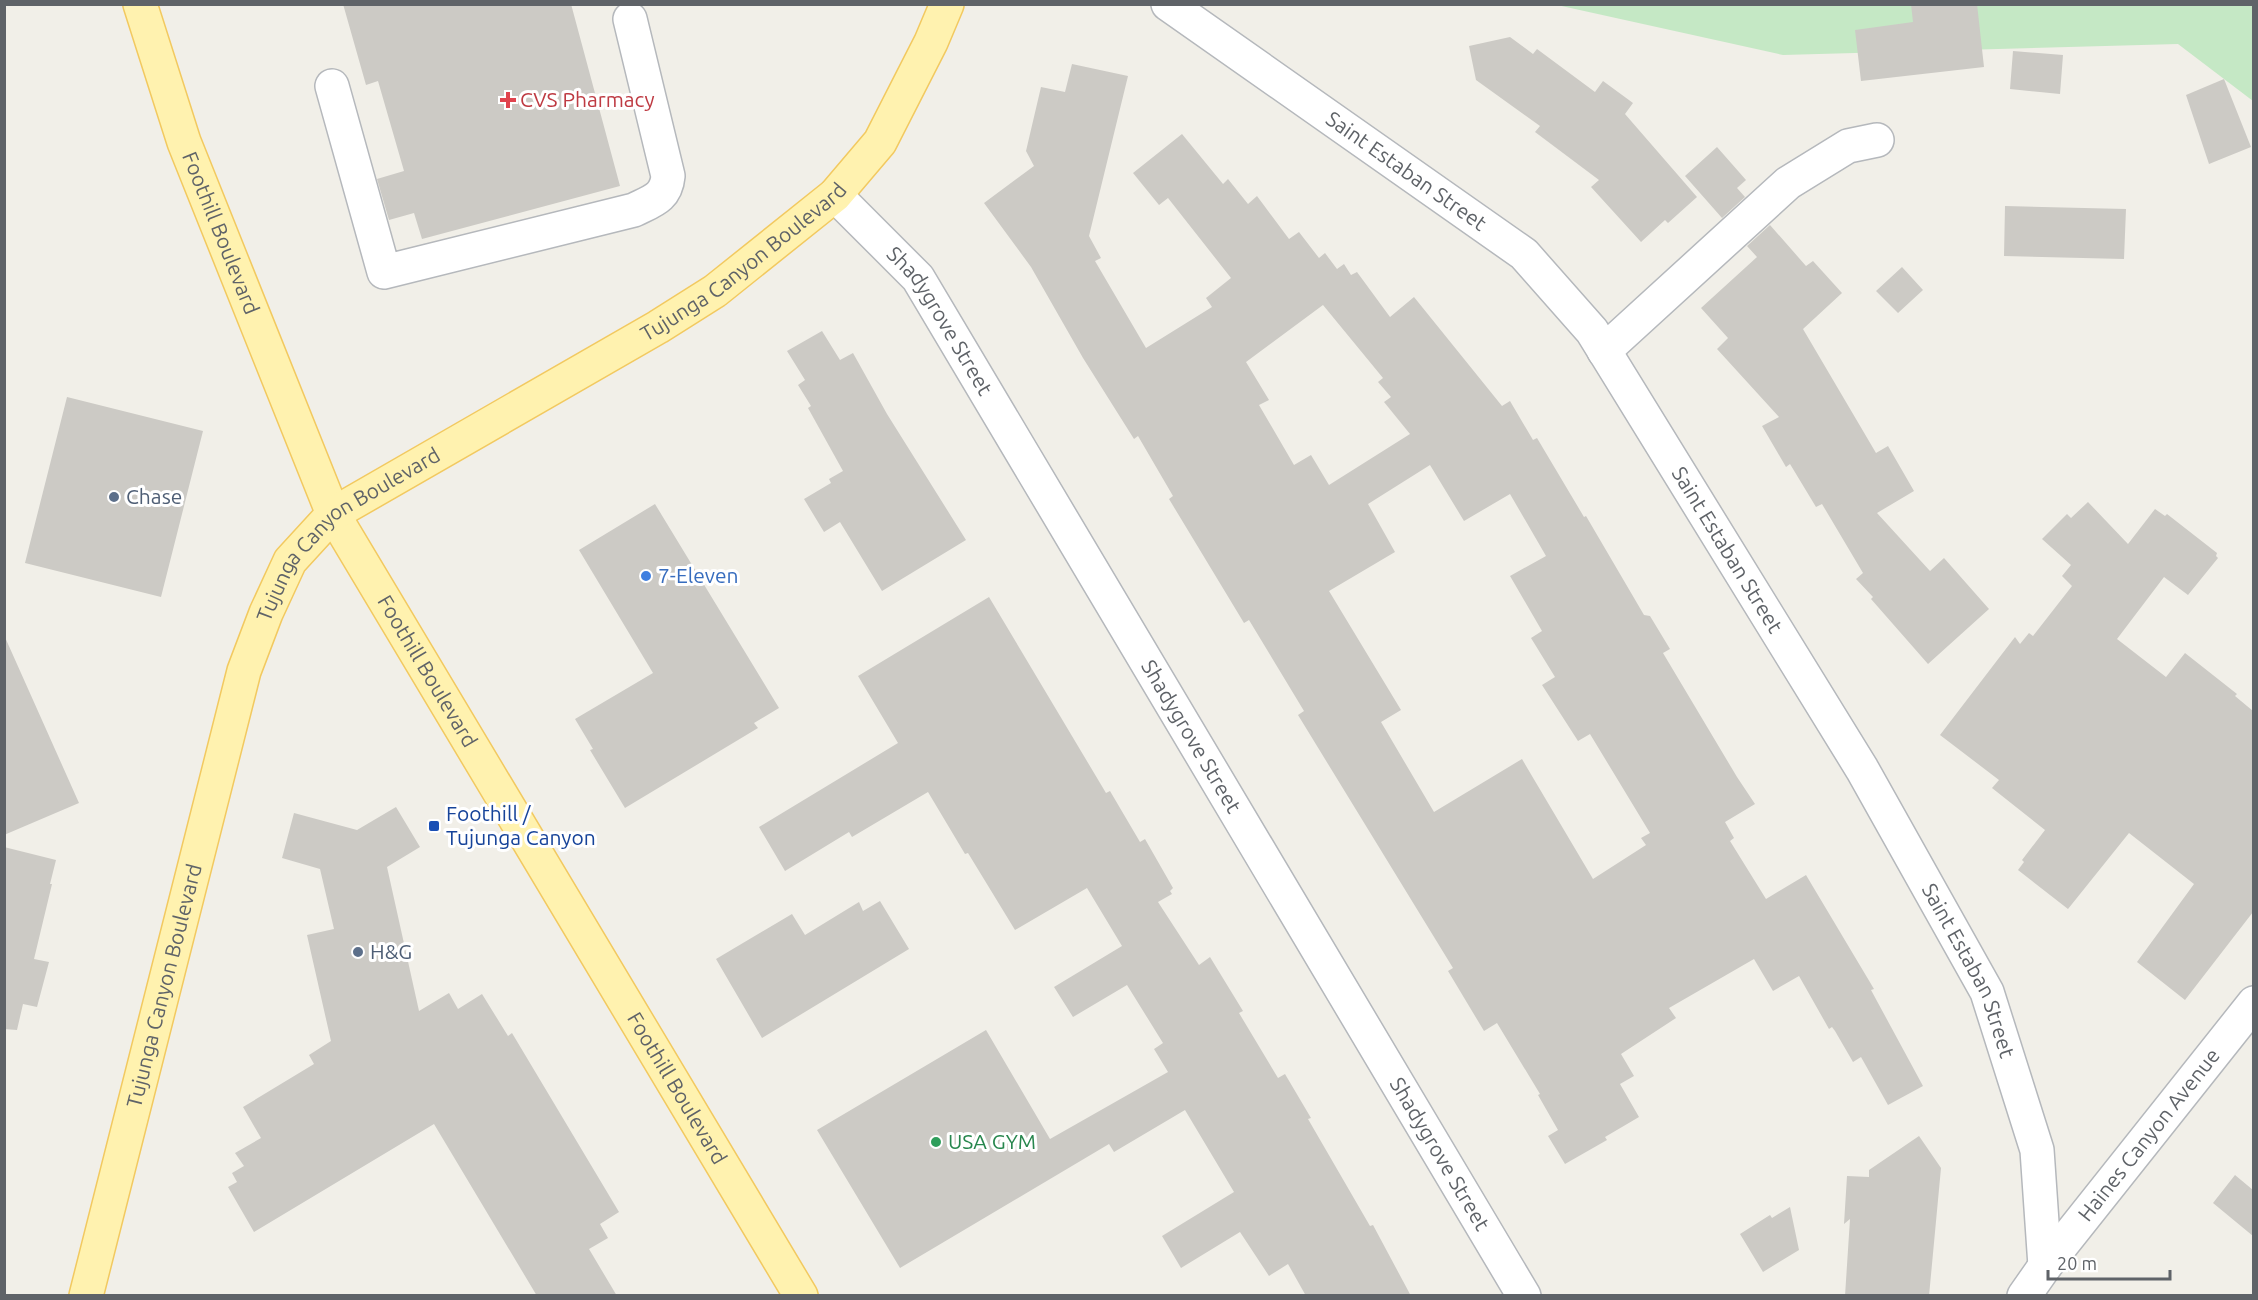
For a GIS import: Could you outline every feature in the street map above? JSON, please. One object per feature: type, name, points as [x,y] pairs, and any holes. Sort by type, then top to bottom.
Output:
[{"type":"main road","name":"Foothill Boulevard","points":[[140,4],[184,142],[333,514],[801,1296]]},
{"type":"main road","name":"Tujunga Canyon Boulevard","points":[[86,1296],[244,670],[266,613],[290,561],[333,514],[658,327],[715,291],[835,195],[880,142],[931,42],[947,4]]},
{"type":"street","name":"Saint Estaban Street","points":[[1168,4],[1524,254],[1592,331],[1863,769],[1987,992],[2037,1150],[2045,1266]]},
{"type":"street","points":[[332,86],[384,272],[634,210],[660,196],[667,188],[668,176],[630,18]]},
{"type":"street","points":[[1604,351],[1788,183],[1848,146],[1877,140]]},
{"type":"street","name":"Shadygrove Street","points":[[835,195],[918,278],[1524,1296]]},
{"type":"street","name":"Haines Canyon Avenue","points":[[2024,1296],[2045,1266],[2253,1003]]},
{"type":"green space","points":[[1557,5],[2253,5],[2253,101],[2178,44],[1783,55]]},
{"type":"building","name":"CVS Pharmacy","points":[[343,4],[571,4],[620,186],[422,239],[414,213],[389,220],[377,179],[404,171],[378,81],[366,85]]},
{"type":"building","points":[[1911,4],[1977,4],[1984,67],[1861,81],[1855,30],[1913,22]]},
{"type":"building","points":[[1510,37],[1533,54],[1537,49],[1595,92],[1603,81],[1633,103],[1625,114],[1697,197],[1668,223],[1665,220],[1641,242],[1591,187],[1599,180],[1535,132],[1540,126],[1476,80],[1469,46]]},
{"type":"building","points":[[2013,51],[2063,55],[2060,94],[2010,89]]},
{"type":"building","points":[[1072,64],[1128,76],[1089,236],[1101,258],[1095,261],[1146,348],[1212,307],[1206,298],[1231,278],[1168,198],[1159,205],[1133,173],[1182,134],[1223,184],[1228,179],[1248,204],[1257,196],[1289,239],[1299,232],[1319,258],[1325,253],[1337,269],[1344,264],[1351,275],[1357,272],[1390,317],[1414,297],[1502,406],[1510,401],[1533,440],[1537,438],[1584,517],[1586,516],[1644,615],[1650,616],[1670,649],[1663,653],[1755,804],[1725,822],[1734,838],[1730,841],[1766,899],[1806,875],[1874,989],[1871,990],[1923,1086],[1888,1105],[1861,1057],[1853,1062],[1835,1031],[1832,1027],[1829,1029],[1799,976],[1773,991],[1754,959],[1669,1008],[1676,1018],[1621,1054],[1634,1076],[1620,1084],[1639,1117],[1605,1137],[1607,1140],[1565,1164],[1548,1136],[1558,1130],[1538,1095],[1540,1094],[1497,1023],[1484,1031],[1448,971],[1453,968],[1298,715],[1304,711],[1249,620],[1244,623],[1169,499],[1173,496],[1138,436],[1134,439],[1083,358],[1031,267],[984,203],[1034,166],[1026,151],[1041,87],[1065,92]],"holes":[[[1323,305],[1383,378],[1378,382],[1391,397],[1384,402],[1410,434],[1329,485],[1311,455],[1294,465],[1259,405],[1269,400],[1246,362]],[[1430,465],[1464,521],[1510,494],[1546,556],[1510,576],[1542,631],[1531,638],[1555,677],[1542,685],[1578,741],[1590,734],[1650,833],[1641,838],[1646,845],[1593,879],[1522,759],[1434,812],[1381,722],[1401,710],[1329,591],[1395,552],[1368,504]]]},
{"type":"building","points":[[2224,79],[2251,147],[2209,164],[2186,95]]},
{"type":"building","points":[[1717,147],[1746,180],[1737,188],[1745,197],[1722,218],[1685,176]]},
{"type":"building","points":[[2005,206],[2126,209],[2124,259],[2004,256]]},
{"type":"building","points":[[1770,225],[1806,266],[1813,261],[1842,293],[1803,329],[1876,453],[1888,446],[1914,491],[1877,513],[1930,571],[1944,558],[1989,609],[1928,664],[1856,579],[1863,573],[1822,504],[1816,507],[1790,464],[1786,467],[1762,426],[1779,417],[1717,349],[1728,338],[1701,308],[1757,257],[1747,246]]},
{"type":"building","points":[[1902,267],[1923,290],[1898,313],[1876,291]]},
{"type":"building","points":[[822,331],[840,360],[853,353],[887,414],[966,540],[882,591],[840,522],[824,532],[804,499],[831,483],[829,479],[843,471],[808,408],[811,406],[798,385],[805,380],[787,351]]},
{"type":"building","name":"Chase","points":[[67,397],[203,431],[161,597],[25,563]]},
{"type":"building","points":[[2088,502],[2128,544],[2155,509],[2165,516],[2167,514],[2217,553],[2218,558],[2188,595],[2164,577],[2117,639],[2166,677],[2185,653],[2237,694],[2235,696],[2253,711],[2253,912],[2185,1000],[2137,962],[2194,884],[2129,833],[2068,909],[2018,870],[2024,862],[2022,860],[2045,830],[1992,788],[1999,780],[1940,735],[2015,637],[2020,644],[2029,633],[2033,636],[2072,586],[2062,576],[2071,565],[2042,539],[2067,514],[2071,518]]},
{"type":"building","points":[[655,504],[779,708],[754,723],[758,728],[625,808],[590,750],[593,749],[575,719],[653,673],[579,550]]},
{"type":"building","points":[[989,597],[1106,793],[1110,791],[1140,842],[1145,839],[1173,888],[1170,891],[1172,894],[1158,902],[1199,965],[1210,957],[1243,1011],[1239,1013],[1278,1078],[1285,1074],[1311,1118],[1308,1119],[1370,1226],[1373,1225],[1411,1296],[1306,1296],[1288,1264],[1269,1276],[1240,1232],[1181,1268],[1162,1236],[1234,1192],[1185,1110],[1114,1152],[1109,1144],[900,1268],[817,1130],[986,1030],[1050,1139],[1168,1072],[1154,1049],[1163,1043],[1127,985],[1073,1017],[1054,987],[1122,946],[1087,888],[1015,930],[928,792],[852,837],[849,832],[785,871],[759,827],[898,743],[858,676]]},
{"type":"building","points":[[4,635],[79,803],[4,835]]},
{"type":"building","points":[[396,807],[420,847],[387,867],[419,1011],[449,993],[458,1009],[482,994],[508,1036],[512,1033],[619,1212],[600,1224],[608,1238],[589,1249],[617,1296],[537,1296],[434,1124],[254,1232],[228,1187],[237,1182],[232,1173],[244,1166],[235,1153],[261,1138],[243,1107],[314,1064],[309,1055],[331,1041],[307,935],[334,929],[320,869],[282,858],[294,813],[357,830]]},
{"type":"building","points":[[4,847],[56,860],[34,959],[49,962],[37,1007],[23,1004],[17,1030],[4,1029]]},
{"type":"building","points":[[880,901],[909,949],[762,1038],[716,959],[792,914],[805,935],[859,902],[863,911]]},
{"type":"building","points":[[1919,1136],[1941,1168],[1929,1296],[1845,1296],[1850,1219],[1844,1224],[1847,1176],[1869,1177],[1869,1170]]},
{"type":"building","points":[[2235,1175],[2253,1190],[2253,1236],[2213,1203]]},
{"type":"building","points":[[1790,1207],[1799,1250],[1763,1272],[1740,1234],[1770,1215],[1772,1218]]},
{"type":"place","name":"CVS Pharmacy","points":[[508,100]]},
{"type":"place","name":"Chase","points":[[114,497]]},
{"type":"place","name":"7-Eleven","points":[[646,576]]},
{"type":"place","name":"Foothill / Tujunga Canyon","points":[[434,826]]},
{"type":"place","name":"H&G","points":[[358,952]]},
{"type":"place","name":"USA GYM","points":[[936,1142]]}]
